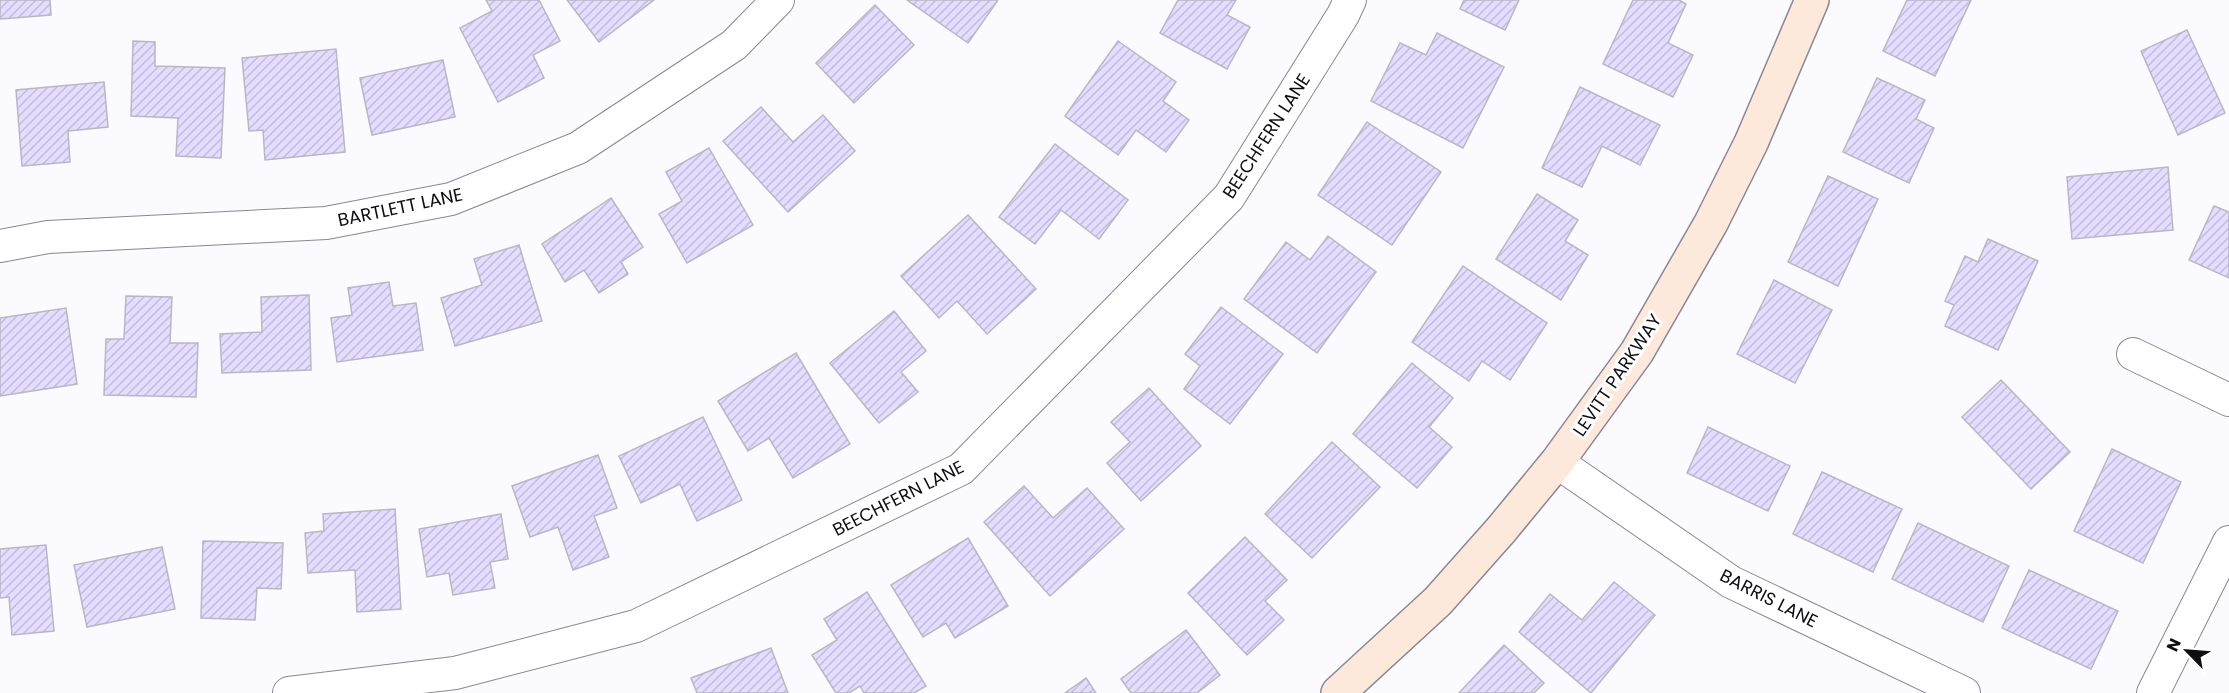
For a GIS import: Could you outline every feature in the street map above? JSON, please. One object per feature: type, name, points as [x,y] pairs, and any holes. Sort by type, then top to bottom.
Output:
[{"type":"street","name":"BARTLETT LANE","points":[[0,246],[48,237],[326,223],[451,199],[578,148],[734,45],[778,0]]},
{"type":"street","name":"BEECHFERN LANE","points":[[289,693],[455,673],[636,626],[961,469],[1228,197],[1343,15],[1350,0]]},
{"type":"street","name":"LEVITT PARKWAY","points":[[1338,693],[1438,601],[1557,462],[1637,352],[1710,223],[1751,143],[1812,0]]},
{"type":"street","points":[[2133,354],[2229,400]]},
{"type":"street","name":"BARRIS LANE","points":[[1557,462],[1731,582],[1924,685],[1964,693]]},
{"type":"street","points":[[2153,693],[2229,542]]},
{"type":"building","points":[[0,0],[50,0],[51,15],[0,19]]},
{"type":"building","points":[[486,0],[539,0],[560,41],[533,55],[544,78],[498,102],[460,28],[492,11]]},
{"type":"building","points":[[567,0],[654,0],[599,42]]},
{"type":"building","points":[[907,0],[998,0],[968,43]]},
{"type":"building","points":[[1178,0],[1236,0],[1227,15],[1250,27],[1227,69],[1160,33]]},
{"type":"building","points":[[1464,0],[1519,0],[1505,30],[1460,9]]},
{"type":"building","points":[[1633,0],[1679,0],[1686,4],[1668,43],[1693,55],[1673,97],[1603,64]]},
{"type":"building","points":[[1907,0],[1971,0],[1935,76],[1883,51]]},
{"type":"building","points":[[875,5],[914,45],[854,103],[816,63]]},
{"type":"building","points":[[2187,30],[2225,113],[2178,135],[2141,51]]},
{"type":"building","points":[[1437,33],[1504,67],[1463,148],[1371,101],[1400,43],[1426,55]]},
{"type":"building","points":[[133,41],[155,42],[155,66],[225,68],[221,158],[176,156],[178,118],[131,116]]},
{"type":"building","points":[[1118,41],[1176,82],[1163,101],[1189,120],[1166,152],[1136,130],[1118,155],[1065,116]]},
{"type":"building","points":[[336,49],[345,152],[265,160],[263,130],[249,131],[242,58]]},
{"type":"building","points":[[443,60],[455,117],[372,135],[360,78]]},
{"type":"building","points":[[1877,78],[1925,100],[1916,119],[1934,128],[1909,183],[1843,152]]},
{"type":"building","points":[[104,82],[108,127],[68,131],[70,162],[22,166],[16,90]]},
{"type":"building","points":[[1580,87],[1660,125],[1640,165],[1602,146],[1582,187],[1542,168]]},
{"type":"building","points":[[761,107],[793,142],[823,115],[855,151],[788,212],[723,141]]},
{"type":"building","points":[[1367,122],[1441,172],[1392,245],[1318,195]]},
{"type":"building","points":[[1055,144],[1128,200],[1099,239],[1061,210],[1035,244],[999,217]]},
{"type":"building","points":[[709,148],[753,225],[687,263],[659,214],[682,201],[666,172]]},
{"type":"building","points":[[2168,167],[2173,230],[2072,239],[2067,177]]},
{"type":"building","points":[[1828,176],[1878,199],[1838,286],[1788,262]]},
{"type":"building","points":[[1537,194],[1578,220],[1565,241],[1588,255],[1561,300],[1496,259]]},
{"type":"building","points":[[611,198],[643,247],[621,262],[628,274],[599,293],[584,270],[565,282],[542,244]]},
{"type":"building","points":[[2214,206],[2229,212],[2229,278],[2189,260]]},
{"type":"building","points":[[968,215],[1036,289],[987,334],[957,301],[939,318],[901,276]]},
{"type":"building","points":[[1328,236],[1376,272],[1317,353],[1244,299],[1286,242],[1310,260]]},
{"type":"building","points":[[1988,239],[2038,261],[1998,350],[1945,326],[1954,305],[1945,301],[1965,256],[1978,262]]},
{"type":"building","points":[[519,245],[542,321],[455,346],[441,298],[482,285],[474,259]]},
{"type":"building","points":[[1463,266],[1547,323],[1510,380],[1482,361],[1469,381],[1412,342]]},
{"type":"building","points":[[1774,280],[1832,310],[1795,383],[1737,354]]},
{"type":"building","points":[[389,282],[393,306],[416,303],[423,350],[337,362],[331,318],[352,315],[348,288]]},
{"type":"building","points":[[309,295],[311,370],[222,373],[220,334],[262,332],[261,297]]},
{"type":"building","points":[[126,296],[172,297],[170,343],[198,343],[196,397],[104,395],[106,339],[124,339]]},
{"type":"building","points":[[1221,307],[1283,354],[1230,424],[1184,389],[1200,366],[1185,354]]},
{"type":"building","points":[[66,308],[77,384],[0,396],[0,318]]},
{"type":"building","points":[[894,311],[926,351],[901,372],[918,392],[879,423],[830,363]]},
{"type":"building","points":[[796,353],[850,444],[793,478],[769,438],[748,451],[718,401]]},
{"type":"building","points":[[1412,363],[1453,398],[1429,427],[1452,447],[1417,488],[1353,434]]},
{"type":"building","points":[[2001,380],[2070,452],[2031,489],[1962,417]]},
{"type":"building","points":[[1149,388],[1201,446],[1141,501],[1107,463],[1130,442],[1111,422]]},
{"type":"building","points":[[703,417],[742,500],[697,521],[680,484],[641,503],[619,456]]},
{"type":"building","points":[[1708,427],[1790,466],[1768,511],[1687,473]]},
{"type":"building","points":[[1332,442],[1380,487],[1312,558],[1265,514]]},
{"type":"building","points":[[2112,449],[2181,482],[2143,563],[2074,531]]},
{"type":"building","points":[[598,455],[617,508],[594,516],[609,557],[573,570],[558,527],[530,537],[512,486]]},
{"type":"building","points":[[1822,472],[1902,509],[1873,572],[1793,534]]},
{"type":"building","points":[[1024,486],[1053,518],[1087,488],[1124,529],[1050,596],[984,522]]},
{"type":"building","points":[[395,509],[401,609],[357,612],[355,570],[308,573],[305,533],[324,531],[323,514]]},
{"type":"building","points":[[501,514],[508,559],[490,562],[495,588],[453,595],[449,573],[427,577],[419,529]]},
{"type":"building","points":[[1918,523],[2009,566],[1983,622],[1892,579]]},
{"type":"building","points":[[1245,537],[1287,580],[1265,601],[1284,620],[1247,655],[1188,593]]},
{"type":"building","points":[[968,538],[1008,606],[955,638],[946,623],[923,637],[891,585]]},
{"type":"building","points":[[203,541],[283,543],[281,589],[257,588],[255,620],[201,618]]},
{"type":"building","points":[[46,545],[54,631],[12,635],[9,597],[0,598],[0,549]]},
{"type":"building","points":[[162,547],[175,609],[87,627],[74,565]]},
{"type":"building","points":[[2029,570],[2118,611],[2091,669],[2002,628]]},
{"type":"building","points":[[1614,582],[1655,615],[1591,693],[1519,632],[1550,594],[1582,620]]},
{"type":"building","points":[[867,592],[926,686],[914,693],[864,693],[860,686],[849,693],[836,693],[812,655],[837,640],[824,619]]},
{"type":"building","points":[[1186,630],[1220,675],[1197,693],[1131,693],[1121,679]]},
{"type":"building","points":[[1504,645],[1544,683],[1534,693],[1459,693]]},
{"type":"building","points":[[771,648],[788,693],[697,693],[691,678]]},
{"type":"building","points":[[1086,678],[1096,693],[1065,693]]}]
